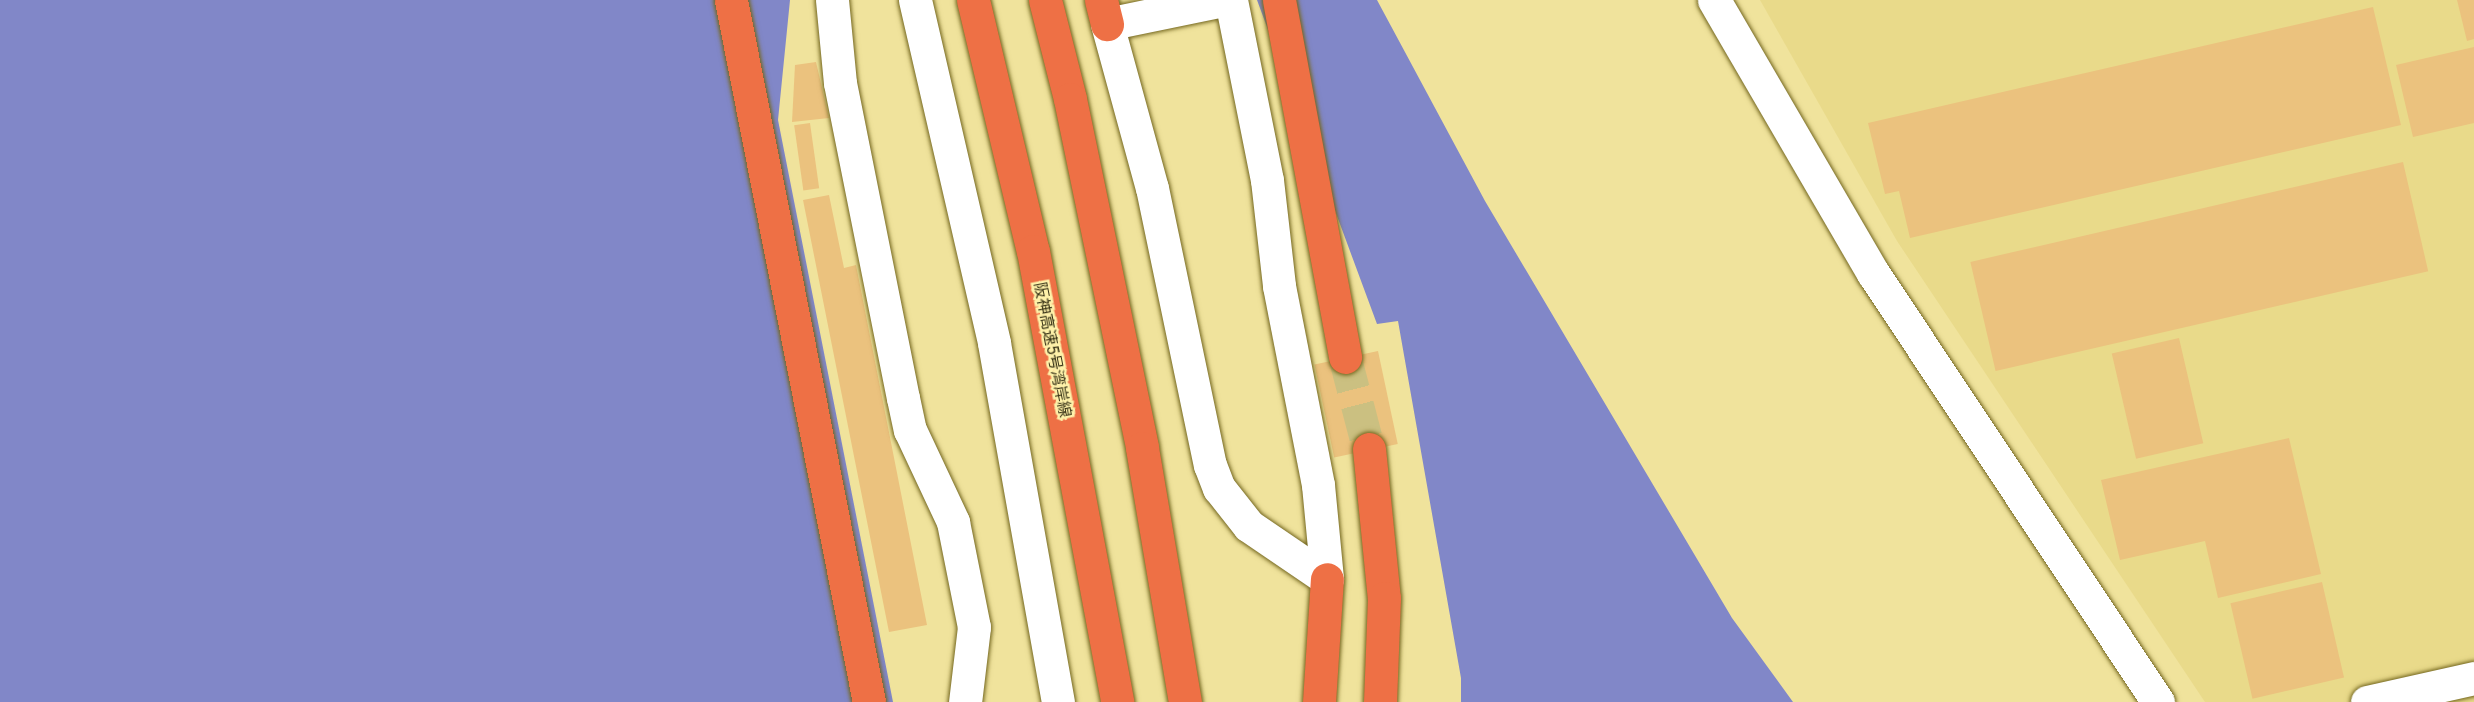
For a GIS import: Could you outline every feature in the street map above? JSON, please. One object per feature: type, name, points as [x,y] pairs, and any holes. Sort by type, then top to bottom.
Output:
[{"type":"highway","points":[[731,0],[869,702]]},
{"type":"highway","name":"阪神高速5号湾岸線","points":[[974,0],[1033,251],[1117,702]]},
{"type":"highway","points":[[1045,0],[1070,99],[1142,448],[1185,702]]},
{"type":"highway","points":[[1279,0],[1346,357]]},
{"type":"highway","points":[[1369,449],[1384,598],[1380,702]]},
{"type":"highway","points":[[1319,702],[1327,579]]},
{"type":"street","points":[[832,0],[840,83],[903,398],[918,451],[953,522],[974,627],[965,702]]},
{"type":"street","points":[[915,0],[994,343],[1058,702]]},
{"type":"street","points":[[1223,0],[1104,12],[1152,188],[1210,465],[1219,488],[1249,526],[1327,579]]},
{"type":"street","points":[[1232,0],[1267,180],[1279,286],[1318,485],[1327,579]]},
{"type":"street","points":[[1714,0],[1873,273],[2158,702]]},
{"type":"street","points":[[2367,702],[2474,678]]},
{"type":"shaded area","points":[[1760,0],[2474,0],[2474,702],[2205,702],[1897,241]]},
{"type":"water","points":[[0,0],[1377,0],[1485,201],[1732,618],[1793,702],[0,702]]},
{"type":"pier","points":[[790,0],[1257,0],[1377,324],[1398,321],[1461,678],[1461,702],[893,702],[778,120]]},
{"type":"building","points":[[2457,0],[2474,0],[2474,39],[2467,41]]},
{"type":"building","points":[[2373,7],[2401,125],[1910,238],[1899,191],[1885,194],[1868,123]]},
{"type":"building","points":[[2474,47],[2474,123],[2413,137],[2396,65]]},
{"type":"building","points":[[816,62],[829,118],[792,122],[795,65]]},
{"type":"building","points":[[810,123],[819,188],[803,191],[794,125]]},
{"type":"building","points":[[2403,162],[2428,271],[1996,371],[1970,262]]},
{"type":"building","points":[[829,195],[844,268],[856,265],[927,625],[889,632],[803,200]]},
{"type":"building","points":[[2179,338],[2203,443],[2136,459],[2112,354]]},
{"type":"building","points":[[1378,351],[1398,444],[1334,457],[1314,365]]},
{"type":"building","points":[[2289,438],[2321,574],[2218,598],[2205,541],[2120,560],[2101,480]]},
{"type":"building","points":[[2322,582],[2344,677],[2252,699],[2230,603]]},
{"type":"tunnel","points":[[1345,357],[1369,449]]}]
